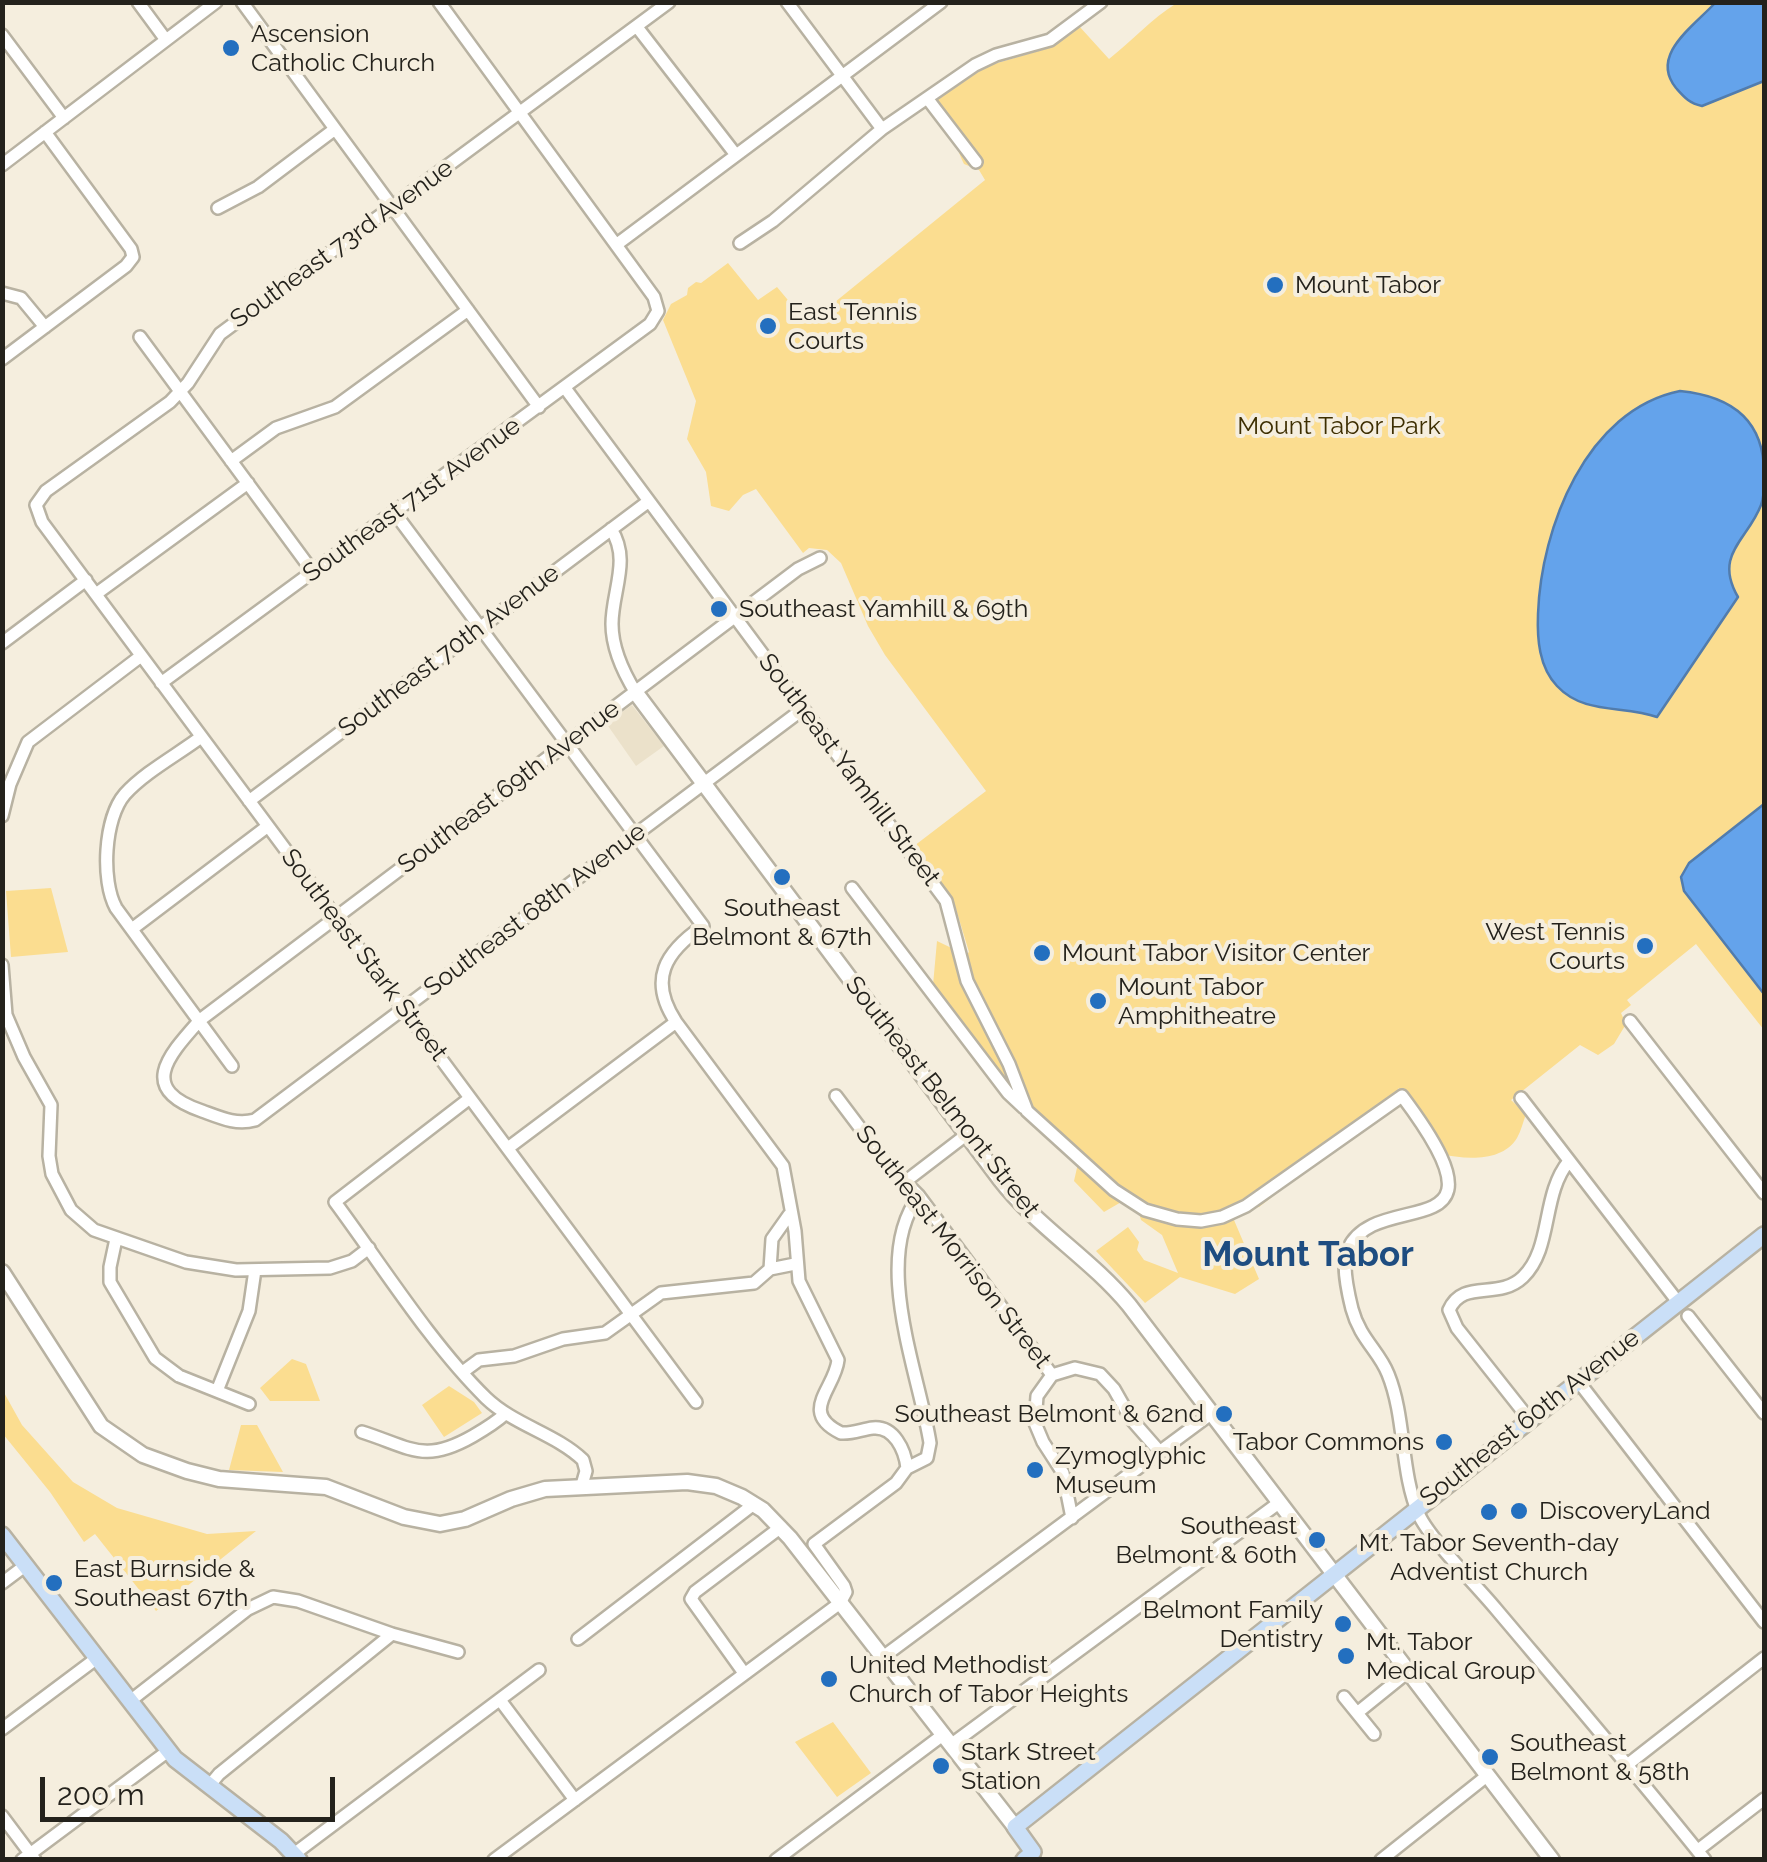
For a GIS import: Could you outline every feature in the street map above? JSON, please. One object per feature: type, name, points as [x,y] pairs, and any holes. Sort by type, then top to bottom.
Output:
[{"type":"main road","name":"Southeast 60th Avenue","points":[[1015,1827],[1578,1380],[1683,1309],[1764,1234]]},
{"type":"main road","points":[[2,1535],[168,1751],[296,1857]]},
{"type":"main road","points":[[1015,1827],[1032,1857]]},
{"type":"street","points":[[138,2],[166,40]]},
{"type":"street","points":[[2,164],[216,2]]},
{"type":"street","points":[[242,2],[538,407]]},
{"type":"street","points":[[439,2],[616,245],[936,4]]},
{"type":"street","name":"Southeast 73rd Avenue","points":[[36,506],[46,492],[180,392],[220,334],[669,2]]},
{"type":"street","points":[[787,2],[882,129]]},
{"type":"street","points":[[740,243],[882,129],[927,98],[984,60],[1050,40],[1101,2]]},
{"type":"street","points":[[637,26],[736,156]]},
{"type":"street","points":[[2,35],[64,118]]},
{"type":"street","points":[[927,98],[976,162]]},
{"type":"street","points":[[218,208],[258,187],[335,129]]},
{"type":"street","points":[[2,359],[126,266],[132,256],[131,249],[44,132]]},
{"type":"street","name":"Southeast 71st Avenue","points":[[162,683],[650,324],[658,311],[654,297],[616,245]]},
{"type":"street","points":[[2,294],[22,298],[45,327]]},
{"type":"street","points":[[231,460],[276,428],[335,406],[468,310]]},
{"type":"street","points":[[140,337],[313,572]]},
{"type":"street","name":"Southeast Yamhill Street","points":[[565,388],[946,901],[967,981],[1009,1064],[1027,1111],[1131,1202],[1177,1220],[1208,1220],[1246,1206],[1402,1096],[1442,1159],[1448,1182],[1446,1193],[1442,1201],[1426,1211],[1385,1220],[1365,1230],[1350,1245],[1346,1261],[1352,1307],[1361,1332],[1388,1373],[1417,1507],[1424,1522],[1702,1855]]},
{"type":"street","points":[[96,594],[248,483]]},
{"type":"street","name":"Southeast 70th Avenue","points":[[249,801],[649,501]]},
{"type":"street","name":"Southeast Stark Street","points":[[36,506],[42,522],[696,1402]]},
{"type":"street","points":[[394,512],[702,926],[678,945],[664,971],[663,998],[676,1022],[782,1166],[799,1281],[838,1360],[836,1374],[822,1398],[822,1416],[841,1433],[875,1427],[890,1433],[903,1450],[907,1468]]},
{"type":"street","name":"Southeast Belmont Street","points":[[611,529],[621,556],[614,640],[636,693],[966,1135],[1021,1204],[1118,1291],[1552,1860]]},
{"type":"street","name":"Southeast 69th Avenue","points":[[267,1112],[250,1122],[234,1122],[179,1102],[171,1096],[162,1075],[166,1061],[200,1020],[798,569],[820,558]]},
{"type":"street","points":[[2,643],[86,580]]},
{"type":"street","points":[[2,816],[10,784],[28,742],[141,656]]},
{"type":"street","name":"Southeast 68th Avenue","points":[[267,1112],[804,709]]},
{"type":"street","points":[[201,737],[126,793],[107,858],[107,883],[111,898],[132,929],[232,1066]]},
{"type":"street","points":[[132,929],[268,826]]},
{"type":"street","points":[[852,888],[1008,1093],[1027,1111]]},
{"type":"street","points":[[2,965],[4,1017],[51,1105],[48,1156],[62,1199],[80,1219],[116,1240],[212,1268],[330,1268],[352,1261],[369,1248]]},
{"type":"street","points":[[1630,1021],[1764,1193]]},
{"type":"street","points":[[508,1148],[676,1022]]},
{"type":"street","name":"Southeast Morrison Street","points":[[836,1096],[888,1165],[919,1196],[1052,1375],[1075,1368],[1100,1374],[1114,1389],[1130,1420],[1160,1452]]},
{"type":"street","points":[[470,1098],[335,1202],[484,1396],[504,1414],[579,1456],[586,1471],[582,1486]]},
{"type":"street","points":[[1521,1098],[1764,1413]]},
{"type":"street","points":[[906,1181],[966,1135]]},
{"type":"street","points":[[1529,1419],[1457,1328],[1449,1310],[1455,1298],[1464,1292],[1502,1290],[1523,1277],[1533,1265],[1554,1183],[1569,1161]]},
{"type":"street","points":[[494,1860],[840,1603],[846,1592],[844,1586],[814,1544],[896,1484],[907,1468],[926,1458],[930,1443],[908,1350],[897,1257],[912,1205],[919,1196]]},
{"type":"street","points":[[770,1269],[772,1238],[789,1215]]},
{"type":"street","points":[[116,1240],[110,1282],[148,1348],[167,1369],[249,1404]]},
{"type":"street","points":[[464,1371],[479,1360],[514,1356],[562,1339],[604,1333],[662,1294],[754,1283],[770,1269],[796,1264]]},
{"type":"street","points":[[217,1391],[249,1311],[255,1270]]},
{"type":"street","points":[[2,1272],[101,1426],[126,1446],[165,1464],[219,1479],[326,1487],[404,1517],[440,1524],[465,1519],[531,1492],[582,1486],[687,1482],[716,1486],[754,1504],[781,1527],[1015,1827]]},
{"type":"street","points":[[1052,1375],[1037,1396],[1036,1424],[1063,1473],[1072,1518]]},
{"type":"street","points":[[1578,1380],[1764,1622]]},
{"type":"street","points":[[883,1657],[1212,1413]]},
{"type":"street","points":[[362,1432],[434,1454],[495,1424],[504,1414]]},
{"type":"street","points":[[776,1860],[1280,1502]]},
{"type":"street","points":[[578,1639],[754,1504]]},
{"type":"street","points":[[744,1674],[691,1599],[694,1592],[781,1527]]},
{"type":"street","points":[[2,1583],[26,1566]]},
{"type":"street","points":[[130,1701],[263,1600],[288,1598],[458,1652]]},
{"type":"street","points":[[209,1786],[392,1634]]},
{"type":"street","points":[[2,1729],[97,1658]]},
{"type":"street","points":[[1626,1765],[1764,1658]]},
{"type":"street","points":[[296,1857],[539,1670]]},
{"type":"street","points":[[1356,1712],[1409,1671]]},
{"type":"street","points":[[1344,1697],[1374,1734]]},
{"type":"street","points":[[500,1700],[575,1800]]},
{"type":"street","points":[[2,1816],[29,1857],[168,1751]]},
{"type":"street","points":[[1381,1860],[1488,1776]]},
{"type":"street","points":[[1702,1855],[1764,1799]]},
{"type":"street","points":[[1398,1846],[1409,1860]]},
{"type":"shaded area","points":[[632,705],[664,746],[636,766],[606,723]]},
{"type":"green space","name":"Mount Tabor Park","points":[[1177,3],[1764,3],[1764,1030],[1696,944],[1627,1000],[1631,1005],[1621,1013],[1626,1024],[1614,1044],[1598,1055],[1580,1045],[1511,1100],[1526,1114],[1517,1138],[1502,1152],[1471,1158],[1440,1154],[1419,1126],[1419,1109],[1408,1107],[1399,1088],[1381,1113],[1259,1207],[1239,1209],[1234,1220],[1259,1279],[1235,1294],[1180,1277],[1145,1303],[1096,1251],[1128,1227],[1139,1242],[1137,1250],[1144,1260],[1178,1273],[1162,1235],[1141,1220],[1135,1200],[1123,1201],[1104,1212],[1074,1181],[1079,1159],[1056,1148],[1015,1080],[991,1080],[933,985],[937,941],[966,955],[969,952],[956,909],[919,859],[914,846],[986,791],[885,655],[841,563],[827,550],[809,548],[803,553],[756,489],[743,495],[729,511],[711,506],[706,472],[687,439],[696,401],[663,320],[671,304],[687,295],[688,288],[728,263],[758,300],[777,287],[808,324],[985,180],[979,170],[964,164],[935,101],[987,66],[1052,47],[1079,26],[1109,59]]},
{"type":"green space","points":[[51,888],[68,952],[11,957],[6,891]]},
{"type":"green space","points":[[292,1359],[306,1364],[320,1401],[270,1401],[260,1388]]},
{"type":"green space","points":[[449,1386],[474,1402],[482,1413],[444,1437],[422,1405]]},
{"type":"green space","points":[[2,1389],[22,1425],[73,1482],[117,1508],[207,1534],[256,1531],[156,1611],[95,1534],[84,1542],[3,1434]]},
{"type":"green space","points":[[241,1425],[257,1425],[283,1472],[229,1470]]},
{"type":"green space","points":[[833,1722],[871,1773],[837,1797],[795,1742]]},
{"type":"water","points":[[1715,3],[1764,3],[1764,81],[1702,106],[1688,100],[1676,88],[1668,64],[1686,31]]},
{"type":"water","points":[[1680,391],[1715,398],[1751,425],[1762,454],[1764,489],[1755,517],[1731,558],[1731,582],[1738,597],[1657,717],[1579,701],[1557,686],[1540,652],[1538,614],[1548,546],[1575,477],[1595,447],[1619,422],[1647,403]]},
{"type":"water","points":[[1764,804],[1764,994],[1684,891],[1681,877],[1689,863]]},
{"type":"place","name":"Ascension Catholic Church","points":[[231,48]]},
{"type":"place","name":"Mount Tabor","points":[[1275,285]]},
{"type":"place","name":"East Tennis Courts","points":[[768,326]]},
{"type":"place","name":"Southeast Yamhill & 69th","points":[[719,609]]},
{"type":"place","name":"Southeast Belmont & 67th","points":[[782,877]]},
{"type":"place","name":"West Tennis Courts","points":[[1645,946]]},
{"type":"place","name":"Mount Tabor Visitor Center","points":[[1042,953]]},
{"type":"place","name":"Mount Tabor Amphitheatre","points":[[1098,1001]]},
{"type":"place","name":"Southeast Belmont & 62nd","points":[[1224,1414]]},
{"type":"place","name":"Tabor Commons","points":[[1444,1442]]},
{"type":"place","name":"Zymoglyphic Museum","points":[[1035,1470]]},
{"type":"place","name":"DiscoveryLand","points":[[1519,1511]]},
{"type":"place","name":"Mt. Tabor Seventh-day Adventist Church","points":[[1489,1512]]},
{"type":"place","name":"Southeast Belmont & 60th","points":[[1317,1540]]},
{"type":"place","name":"East Burnside & Southeast 67th","points":[[54,1583]]},
{"type":"place","name":"Belmont Family Dentistry","points":[[1343,1624]]},
{"type":"place","name":"Mt. Tabor Medical Group","points":[[1346,1656]]},
{"type":"place","name":"United Methodist Church of Tabor Heights","points":[[829,1679]]},
{"type":"place","name":"Southeast Belmont & 58th","points":[[1490,1757]]},
{"type":"place","name":"Stark Street Station","points":[[941,1766]]},
{"type":"district","name":"Mount Tabor","points":[[1308,1255]]}]
